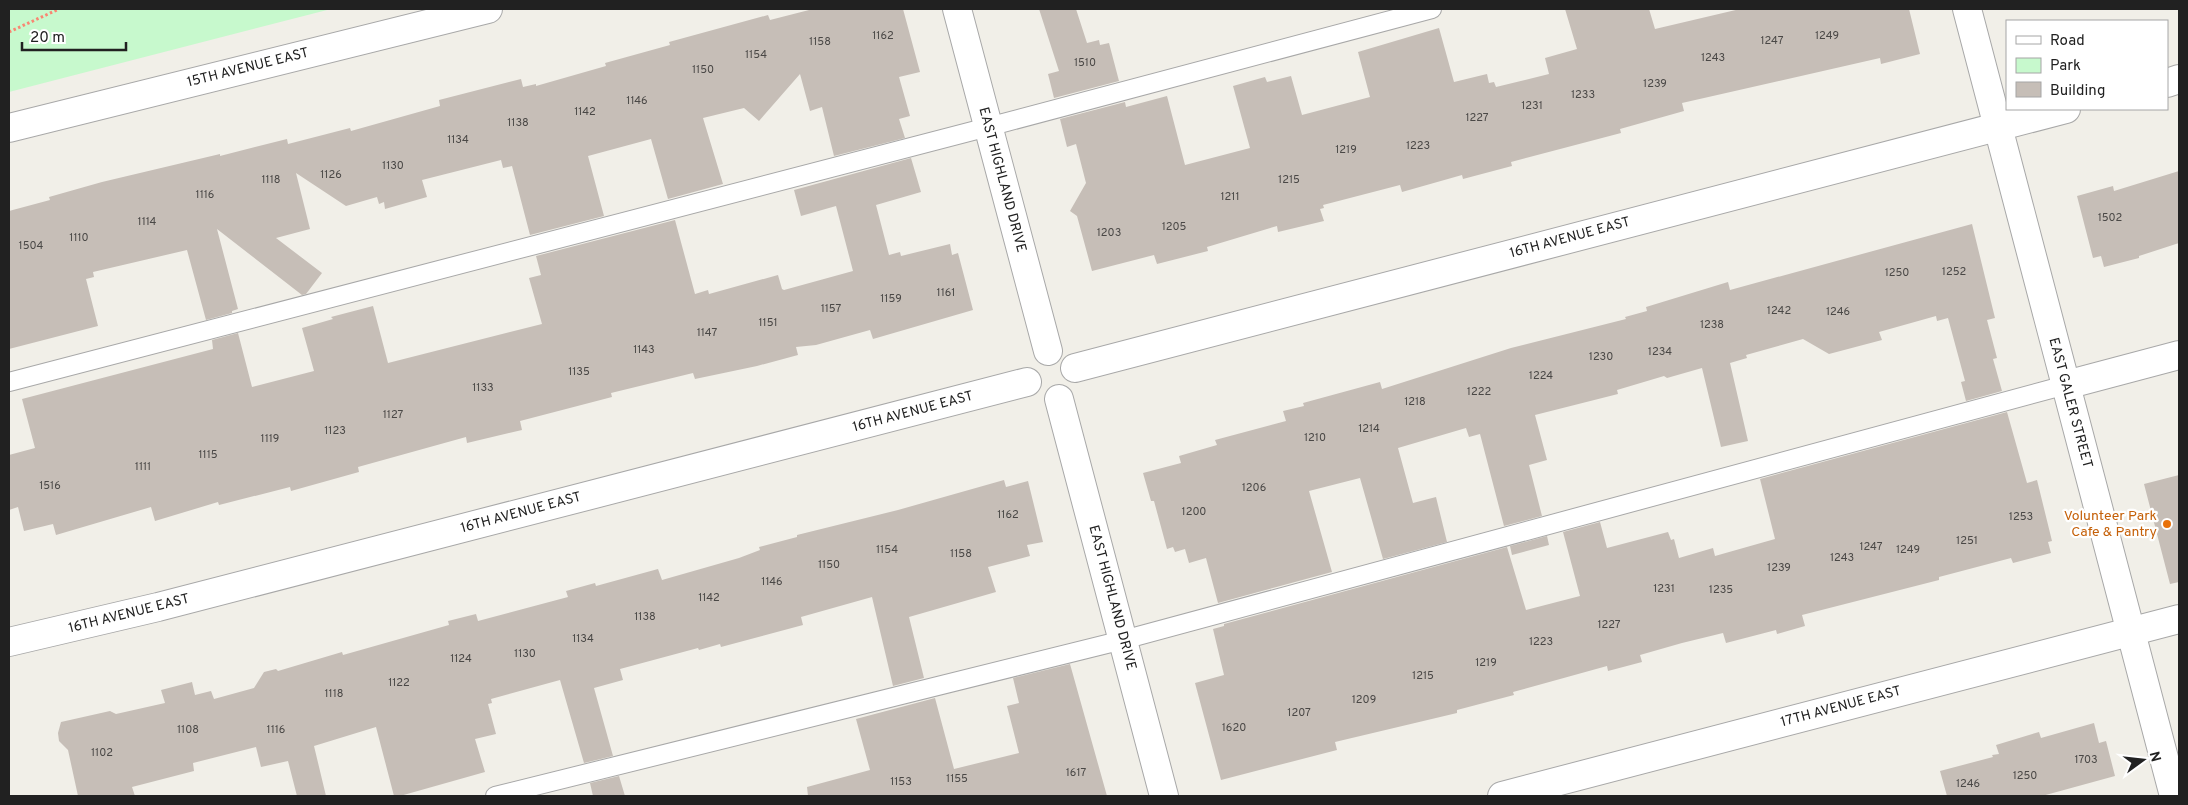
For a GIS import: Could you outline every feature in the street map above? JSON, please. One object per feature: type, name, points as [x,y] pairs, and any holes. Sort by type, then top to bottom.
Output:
[{"type":"street","name":"15TH AVENUE EAST","points":[[9,128],[488,9]]},
{"type":"street","name":"EAST HIGHLAND DRIVE","points":[[957,9],[1048,351]]},
{"type":"street","name":"EAST GALER STREET","points":[[1966,9],[2174,796]]},
{"type":"street","name":"16TH AVENUE EAST","points":[[1075,368],[2062,110]]},
{"type":"street","points":[[1048,351],[1061,352],[1068,357],[1075,368],[1074,387],[1069,393],[1059,399],[1046,400],[1039,398],[1032,392],[1027,382],[1027,368],[1031,361],[1037,355],[1048,351]]},
{"type":"street","points":[[2066,386],[2179,355]]},
{"type":"street","name":"16TH AVENUE EAST","points":[[12,642],[158,607],[1027,382]]},
{"type":"street","name":"EAST HIGHLAND DRIVE","points":[[1059,399],[1164,796]]},
{"type":"street","name":"17TH AVENUE EAST","points":[[1502,796],[2179,619]]},
{"type":"lane","points":[[9,382],[988,127],[1432,9]]},
{"type":"lane","points":[[496,796],[1123,640],[2066,386]]},
{"type":"path","points":[[9,32],[59,9]]},
{"type":"green space","points":[[9,9],[331,9],[9,92]]},
{"type":"building","points":[[813,9],[903,9],[920,72],[899,77],[910,116],[899,119],[905,138],[834,156],[822,107],[810,111],[800,74],[759,121],[744,108],[703,118],[723,184],[668,199],[651,139],[588,156],[604,216],[530,235],[512,166],[503,168],[501,160],[422,180],[427,197],[385,209],[384,202],[379,204],[377,197],[346,206],[296,173],[310,229],[276,238],[322,273],[306,294],[302,295],[217,229],[238,309],[232,311],[232,313],[206,320],[187,250],[93,272],[94,277],[86,279],[98,326],[9,349],[9,211],[50,200],[49,197],[102,182],[220,154],[220,156],[287,139],[288,144],[350,128],[351,131],[440,106],[439,100],[521,79],[523,87],[536,84],[536,86],[606,66],[605,63],[670,45],[669,42],[768,15],[770,20]]},
{"type":"building","points":[[1039,9],[1076,9],[1087,43],[1099,40],[1100,45],[1109,43],[1119,81],[1054,98],[1048,74],[1059,71]]},
{"type":"building","points":[[1565,9],[1649,9],[1655,29],[1740,9],[1909,9],[1920,54],[1881,64],[1880,58],[1682,103],[1684,111],[1620,129],[1621,133],[1511,162],[1512,166],[1463,179],[1462,175],[1402,192],[1400,185],[1323,205],[1324,208],[1320,209],[1324,221],[1278,232],[1277,226],[1207,247],[1208,251],[1157,264],[1154,255],[1092,271],[1077,216],[1070,211],[1086,183],[1076,144],[1067,147],[1060,119],[1125,102],[1126,107],[1167,96],[1185,165],[1250,148],[1233,86],[1265,77],[1267,82],[1291,76],[1302,115],[1370,97],[1358,52],[1439,28],[1454,82],[1487,74],[1489,83],[1494,82],[1496,87],[1549,74],[1545,58],[1577,49]]},
{"type":"building","points":[[911,158],[921,192],[876,205],[889,255],[900,252],[901,256],[950,244],[952,255],[958,253],[973,310],[873,339],[870,330],[816,345],[796,347],[798,355],[757,366],[695,379],[693,373],[611,393],[612,397],[520,421],[522,430],[467,443],[466,437],[358,467],[359,472],[291,491],[290,487],[219,505],[218,502],[155,521],[151,507],[56,535],[53,524],[24,531],[18,507],[9,510],[9,455],[35,448],[22,399],[213,349],[212,340],[238,333],[252,387],[314,371],[302,328],[333,319],[331,317],[373,306],[388,363],[542,324],[529,278],[541,275],[536,256],[675,220],[695,294],[708,290],[709,294],[778,275],[784,290],[853,271],[836,206],[801,216],[794,190]]},
{"type":"building","points":[[2179,171],[2179,243],[2139,256],[2139,258],[2104,267],[2101,256],[2093,258],[2077,196],[2113,186],[2114,191]]},
{"type":"building","points":[[1972,224],[1995,318],[1987,320],[1997,358],[1993,359],[2002,391],[1966,401],[1961,382],[1965,381],[1948,318],[1937,321],[1936,316],[1879,332],[1882,340],[1829,354],[1803,339],[1746,355],[1747,358],[1730,363],[1748,441],[1721,447],[1702,368],[1667,378],[1664,376],[1617,390],[1618,394],[1535,415],[1547,460],[1529,465],[1542,516],[1504,526],[1480,434],[1469,437],[1466,428],[1398,448],[1413,503],[1436,497],[1447,542],[1383,559],[1360,478],[1309,491],[1332,572],[1218,603],[1206,558],[1189,563],[1185,549],[1175,552],[1173,547],[1167,549],[1154,501],[1151,501],[1143,473],[1181,463],[1179,456],[1217,445],[1215,440],[1286,421],[1283,411],[1304,406],[1303,403],[1380,382],[1382,389],[1511,348],[1626,319],[1625,317],[1647,311],[1646,307],[1728,282],[1730,290]]},
{"type":"building","points":[[2007,412],[2027,483],[2037,480],[2052,541],[2048,542],[2051,553],[2013,563],[2011,558],[1939,577],[1939,580],[1802,615],[1805,626],[1777,634],[1776,630],[1726,643],[1723,633],[1682,643],[1640,655],[1642,662],[1608,671],[1607,666],[1513,692],[1514,695],[1457,710],[1457,713],[1335,742],[1337,750],[1221,780],[1195,683],[1224,675],[1213,629],[1224,626],[1224,624],[1507,547],[1526,610],[1580,596],[1563,532],[1600,522],[1607,548],[1668,532],[1671,540],[1674,539],[1679,558],[1713,548],[1715,556],[1775,539],[1760,479]]},
{"type":"building","name":"Volunteer Park Cafe & Pantry","points":[[2179,475],[2179,582],[2170,584],[2144,484]]},
{"type":"building","points":[[1004,480],[1006,487],[1028,481],[1043,542],[1027,545],[1030,556],[988,567],[996,592],[909,617],[924,678],[893,686],[872,597],[801,617],[803,625],[721,647],[720,644],[699,650],[698,648],[620,669],[623,680],[594,688],[613,756],[584,763],[560,680],[491,699],[492,703],[488,704],[496,734],[475,739],[485,772],[400,796],[394,796],[376,727],[314,746],[326,796],[297,796],[288,761],[261,767],[256,747],[193,763],[194,771],[132,787],[135,796],[78,796],[68,750],[59,741],[58,733],[61,722],[110,711],[116,714],[165,703],[161,690],[192,682],[195,695],[211,691],[214,699],[254,688],[264,672],[276,669],[278,671],[342,652],[343,655],[449,625],[448,621],[476,614],[478,621],[568,597],[566,591],[595,583],[596,586],[658,569],[662,580],[739,558],[760,550],[759,547],[797,537],[797,535],[898,510]]},
{"type":"building","points":[[1547,536],[1549,545],[1512,555],[1510,546]]},
{"type":"building","points":[[1070,664],[1107,796],[808,796],[807,787],[870,770],[856,719],[935,698],[954,769],[1019,753],[1007,706],[1019,703],[1013,678]]},
{"type":"building","points":[[2094,723],[2099,743],[2106,741],[2115,776],[2042,796],[1947,796],[1940,771],[1993,757],[1992,755],[1999,754],[1996,745],[2039,732],[2041,738]]},
{"type":"building","points":[[619,776],[625,796],[593,796],[590,783]]},
{"type":"place","name":"Volunteer Park Cafe & Pantry","points":[[2167,524]]}]
